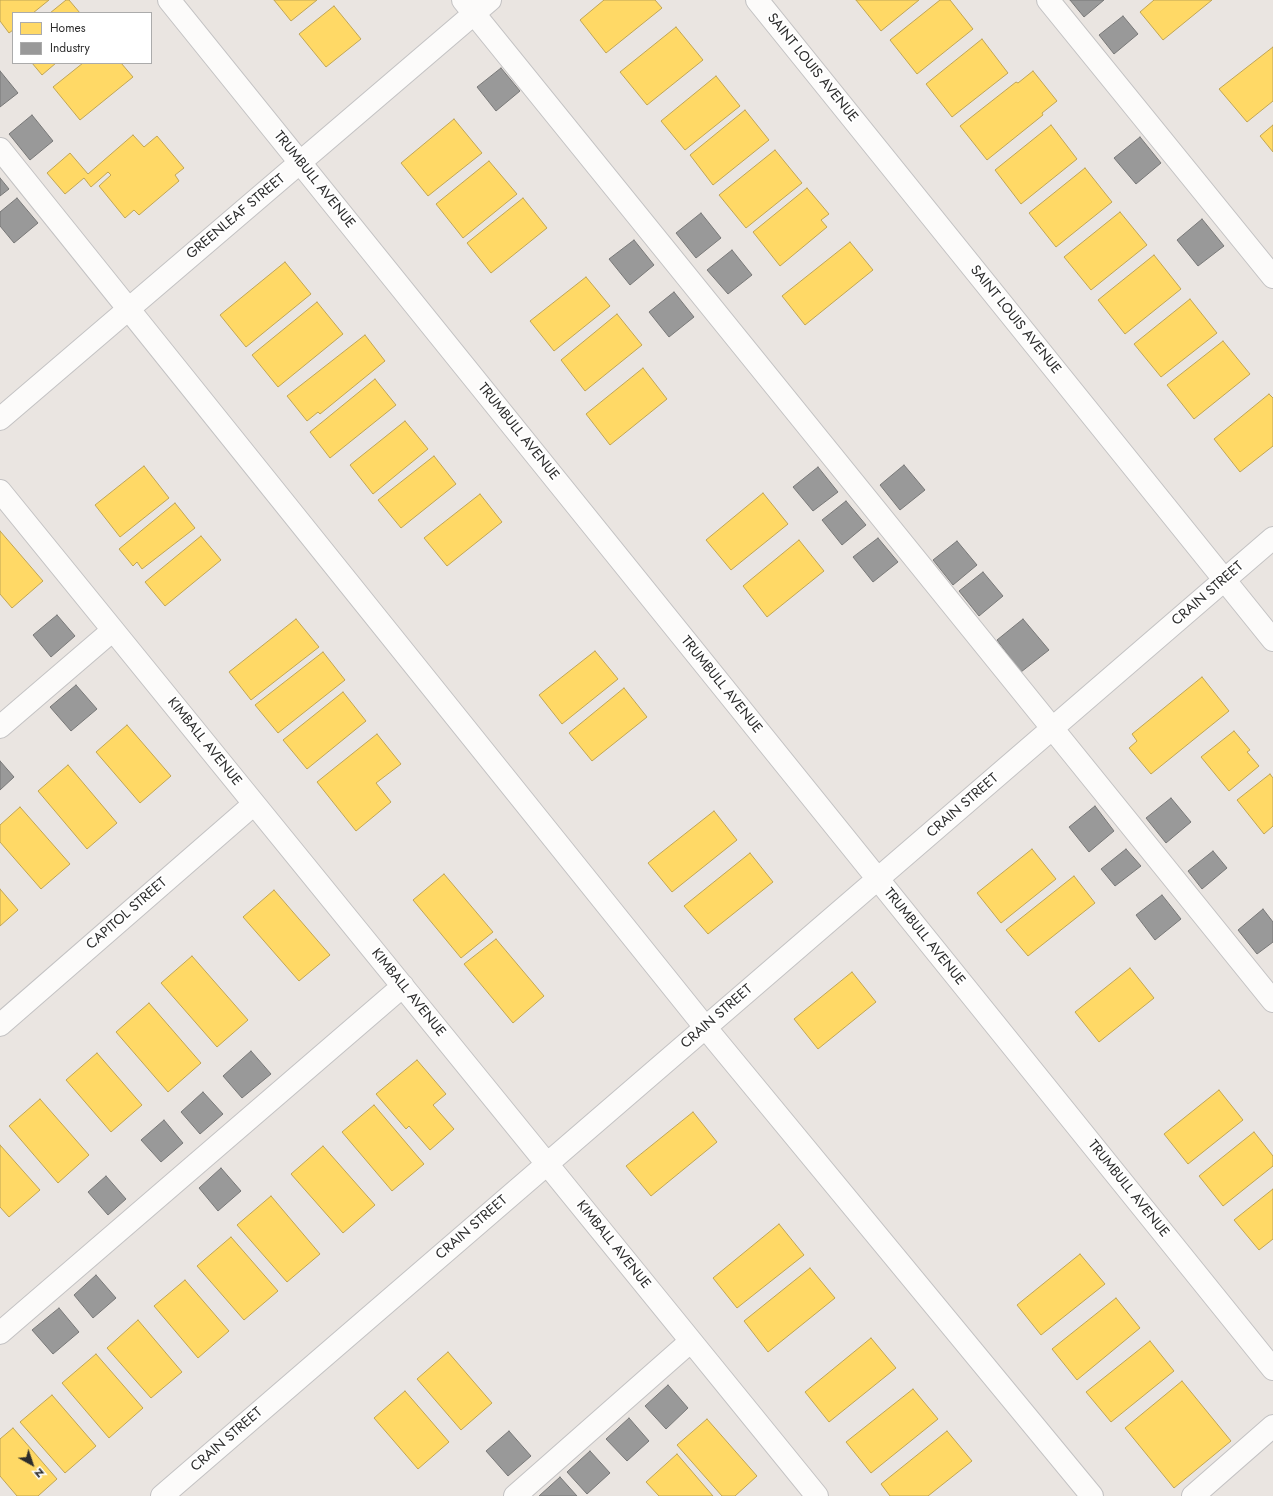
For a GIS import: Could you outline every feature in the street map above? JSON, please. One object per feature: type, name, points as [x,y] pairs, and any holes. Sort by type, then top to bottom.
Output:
[{"type":"street","name":"TRUMBULL AVENUE","points":[[169,0],[1273,1369]]},
{"type":"street","name":"SAINT LOUIS AVENUE","points":[[757,0],[1273,640]]},
{"type":"street","points":[[1048,0],[1273,277]]},
{"type":"street","name":"GREENLEAF STREET","points":[[0,419],[300,163],[476,5]]},
{"type":"street","points":[[476,5],[1052,729],[1273,1001]]},
{"type":"street","points":[[0,149],[705,1027],[1092,1496]]},
{"type":"street","name":"KIMBALL AVENUE","points":[[0,491],[817,1496]]},
{"type":"street","name":"CRAIN STREET","points":[[162,1496],[1273,538]]},
{"type":"street","points":[[0,727],[113,630]]},
{"type":"street","name":"CAPITOL STREET","points":[[0,1025],[254,804]]},
{"type":"street","points":[[0,1333],[403,986]]},
{"type":"street","points":[[515,1496],[691,1341]]},
{"type":"street","points":[[1193,1496],[1273,1426]]},
{"type":"building: Homes","points":[[0,0],[49,0],[34,12],[12,12],[12,31],[9,33],[0,21]]},
{"type":"building: Homes","points":[[66,0],[69,0],[79,12],[51,12]]},
{"type":"building: Homes","points":[[274,0],[317,0],[291,21]]},
{"type":"building: Homes","points":[[604,0],[655,0],[662,8],[606,53],[580,20]]},
{"type":"building: Homes","points":[[856,0],[919,0],[881,31]]},
{"type":"building: Homes","points":[[940,0],[950,0],[973,29],[917,74],[890,40]]},
{"type":"building: Homes","points":[[1154,0],[1212,0],[1163,40],[1140,12]]},
{"type":"building: Homes","points":[[334,6],[361,39],[326,67],[299,34]]},
{"type":"building: Homes","points":[[676,27],[703,60],[647,105],[620,72]]},
{"type":"building: Homes","points":[[982,39],[1008,73],[952,117],[926,84]]},
{"type":"building: Homes","points":[[1273,47],[1273,101],[1247,122],[1219,89]]},
{"type":"building: Homes","points":[[33,64],[55,64],[42,75]]},
{"type":"building: Homes","points":[[82,64],[122,64],[133,77],[80,120],[53,87]]},
{"type":"building: Homes","points":[[1033,71],[1057,101],[1042,113],[1043,115],[987,160],[960,126],[1016,82],[1018,83]]},
{"type":"building: Homes","points":[[716,76],[740,106],[685,150],[661,121]]},
{"type":"building: Homes","points":[[745,110],[769,140],[713,185],[690,155]]},
{"type":"building: Homes","points":[[454,119],[482,153],[428,196],[401,163]]},
{"type":"building: Homes","points":[[1051,125],[1077,159],[1021,204],[995,170]]},
{"type":"building: Homes","points":[[1273,125],[1273,152],[1260,136]]},
{"type":"building: Homes","points":[[133,135],[144,147],[157,136],[184,168],[175,175],[179,181],[139,215],[134,210],[125,218],[99,186],[111,175],[108,172],[91,187],[84,178],[65,194],[47,173],[70,153],[88,174]]},
{"type":"building: Homes","points":[[775,150],[802,183],[746,228],[719,195]]},
{"type":"building: Homes","points":[[489,161],[517,194],[463,238],[436,204]]},
{"type":"building: Homes","points":[[1085,168],[1112,202],[1056,247],[1029,213]]},
{"type":"building: Homes","points":[[807,188],[829,214],[821,220],[827,227],[780,266],[753,232]]},
{"type":"building: Homes","points":[[523,198],[547,228],[491,273],[467,243]]},
{"type":"building: Homes","points":[[1120,212],[1147,245],[1091,290],[1064,257]]},
{"type":"building: Homes","points":[[850,242],[873,270],[805,325],[782,296]]},
{"type":"building: Homes","points":[[1154,255],[1181,289],[1125,334],[1098,300]]},
{"type":"building: Homes","points":[[285,262],[311,294],[246,347],[220,315]]},
{"type":"building: Homes","points":[[586,277],[610,306],[554,351],[530,321]]},
{"type":"building: Homes","points":[[1190,299],[1217,333],[1161,377],[1134,344]]},
{"type":"building: Homes","points":[[317,302],[343,334],[278,387],[252,355]]},
{"type":"building: Homes","points":[[617,314],[642,345],[585,391],[561,360]]},
{"type":"building: Homes","points":[[365,335],[385,361],[320,414],[318,412],[307,421],[287,396]]},
{"type":"building: Homes","points":[[1223,341],[1250,374],[1194,419],[1167,385]]},
{"type":"building: Homes","points":[[643,368],[667,399],[610,445],[586,414]]},
{"type":"building: Homes","points":[[375,379],[396,405],[330,458],[310,432]]},
{"type":"building: Homes","points":[[1269,394],[1273,398],[1273,446],[1240,472],[1214,439]]},
{"type":"building: Homes","points":[[405,421],[428,449],[373,494],[350,465]]},
{"type":"building: Homes","points":[[434,456],[456,484],[401,528],[378,500]]},
{"type":"building: Homes","points":[[144,466],[169,498],[120,537],[95,505]]},
{"type":"building: Homes","points":[[763,493],[788,524],[731,570],[706,540]]},
{"type":"building: Homes","points":[[480,494],[502,522],[447,566],[424,538]]},
{"type":"building: Homes","points":[[175,503],[195,528],[142,569],[137,562],[133,566],[119,549]]},
{"type":"building: Homes","points":[[0,531],[43,581],[12,608],[0,594]]},
{"type":"building: Homes","points":[[201,536],[221,560],[165,606],[145,582]]},
{"type":"building: Homes","points":[[799,540],[824,571],[767,617],[743,586]]},
{"type":"building: Homes","points":[[296,619],[319,647],[251,700],[229,672]]},
{"type":"building: Homes","points":[[595,651],[618,679],[562,724],[539,695]]},
{"type":"building: Homes","points":[[323,652],[345,680],[278,733],[255,705]]},
{"type":"building: Homes","points":[[1202,677],[1229,711],[1151,774],[1129,748],[1137,741],[1132,734]]},
{"type":"building: Homes","points":[[624,688],[647,717],[592,761],[569,733]]},
{"type":"building: Homes","points":[[343,692],[366,721],[307,769],[283,740]]},
{"type":"building: Homes","points":[[127,725],[171,776],[140,803],[96,752]]},
{"type":"building: Homes","points":[[1234,731],[1250,750],[1247,752],[1259,766],[1229,791],[1201,757]]},
{"type":"building: Homes","points":[[377,734],[401,764],[376,783],[391,802],[356,831],[317,782]]},
{"type":"building: Homes","points":[[68,765],[117,823],[87,849],[38,791]]},
{"type":"building: Homes","points":[[1270,774],[1273,778],[1273,826],[1264,834],[1237,800]]},
{"type":"building: Homes","points":[[20,807],[70,864],[41,889],[0,842],[0,825]]},
{"type":"building: Homes","points":[[714,811],[737,840],[672,892],[648,863]]},
{"type":"building: Homes","points":[[1032,849],[1056,879],[1001,923],[977,893]]},
{"type":"building: Homes","points":[[750,853],[773,882],[708,934],[684,906]]},
{"type":"building: Homes","points":[[444,874],[493,932],[461,958],[413,900]]},
{"type":"building: Homes","points":[[1074,876],[1095,903],[1028,956],[1006,930]]},
{"type":"building: Homes","points":[[0,889],[18,910],[0,926]]},
{"type":"building: Homes","points":[[274,890],[330,955],[299,981],[243,917]]},
{"type":"building: Homes","points":[[496,939],[544,996],[513,1023],[464,964]]},
{"type":"building: Homes","points":[[192,956],[248,1020],[217,1047],[161,983]]},
{"type":"building: Homes","points":[[1130,968],[1154,998],[1099,1042],[1075,1012]]},
{"type":"building: Homes","points":[[852,972],[876,1002],[818,1049],[794,1019]]},
{"type":"building: Homes","points":[[149,1003],[201,1063],[168,1092],[116,1032]]},
{"type":"building: Homes","points":[[97,1053],[142,1105],[111,1132],[66,1080]]},
{"type":"building: Homes","points":[[417,1060],[446,1094],[433,1105],[454,1129],[430,1150],[409,1126],[406,1129],[376,1094]]},
{"type":"building: Homes","points":[[1219,1090],[1243,1120],[1188,1164],[1164,1134]]},
{"type":"building: Homes","points":[[40,1099],[89,1155],[58,1183],[9,1126]]},
{"type":"building: Homes","points":[[374,1105],[424,1164],[392,1191],[342,1132]]},
{"type":"building: Homes","points":[[693,1112],[717,1142],[651,1196],[626,1166]]},
{"type":"building: Homes","points":[[1254,1132],[1273,1156],[1273,1166],[1223,1206],[1199,1176]]},
{"type":"building: Homes","points":[[0,1145],[40,1190],[9,1217],[0,1207]]},
{"type":"building: Homes","points":[[323,1146],[375,1205],[343,1233],[291,1174]]},
{"type":"building: Homes","points":[[1273,1189],[1273,1239],[1259,1250],[1234,1220]]},
{"type":"building: Homes","points":[[271,1196],[320,1254],[287,1282],[237,1225]]},
{"type":"building: Homes","points":[[779,1224],[804,1255],[737,1308],[713,1278]]},
{"type":"building: Homes","points":[[231,1237],[278,1291],[244,1320],[197,1266]]},
{"type":"building: Homes","points":[[1080,1254],[1105,1284],[1041,1335],[1017,1305]]},
{"type":"building: Homes","points":[[810,1268],[835,1298],[768,1352],[744,1321]]},
{"type":"building: Homes","points":[[185,1280],[229,1331],[198,1358],[154,1306]]},
{"type":"building: Homes","points":[[1116,1298],[1140,1328],[1077,1380],[1052,1349]]},
{"type":"building: Homes","points":[[138,1320],[182,1372],[151,1398],[107,1348]]},
{"type":"building: Homes","points":[[871,1338],[896,1368],[829,1422],[805,1392]]},
{"type":"building: Homes","points":[[1150,1341],[1174,1371],[1111,1422],[1086,1392]]},
{"type":"building: Homes","points":[[448,1352],[492,1403],[461,1430],[417,1379]]},
{"type":"building: Homes","points":[[96,1354],[143,1408],[109,1438],[62,1383]]},
{"type":"building: Homes","points":[[1182,1381],[1231,1441],[1174,1488],[1125,1428]]},
{"type":"building: Homes","points":[[913,1389],[938,1419],[871,1473],[846,1442]]},
{"type":"building: Homes","points":[[405,1391],[449,1442],[418,1469],[374,1418]]},
{"type":"building: Homes","points":[[52,1395],[96,1446],[65,1473],[20,1422]]},
{"type":"building: Homes","points":[[707,1419],[757,1476],[735,1496],[722,1496],[677,1445]]},
{"type":"building: Homes","points":[[13,1428],[57,1479],[38,1496],[17,1496],[0,1476],[0,1439]]},
{"type":"building: Homes","points":[[947,1431],[972,1461],[928,1496],[890,1496],[881,1484]]},
{"type":"building: Homes","points":[[677,1454],[713,1496],[659,1496],[646,1482]]},
{"type":"building: Industry","points":[[1070,0],[1104,0],[1084,17]]},
{"type":"building: Industry","points":[[1123,16],[1138,34],[1114,54],[1099,35]]},
{"type":"building: Industry","points":[[501,68],[520,91],[496,111],[477,87]]},
{"type":"building: Industry","points":[[0,71],[18,93],[0,107]]},
{"type":"building: Industry","points":[[32,115],[53,141],[30,160],[9,134]]},
{"type":"building: Industry","points":[[1140,137],[1161,163],[1136,184],[1114,158]]},
{"type":"building: Industry","points":[[0,178],[9,189],[0,196]]},
{"type":"building: Industry","points":[[17,198],[38,223],[14,243],[0,226],[0,212]]},
{"type":"building: Industry","points":[[701,213],[721,238],[696,258],[676,233]]},
{"type":"building: Industry","points":[[1202,219],[1224,246],[1198,266],[1177,240]]},
{"type":"building: Industry","points":[[634,240],[654,265],[630,285],[609,259]]},
{"type":"building: Industry","points":[[732,250],[752,275],[728,294],[707,270]]},
{"type":"building: Industry","points":[[674,292],[694,317],[669,337],[649,312]]},
{"type":"building: Industry","points":[[904,465],[925,490],[900,510],[880,485]]},
{"type":"building: Industry","points":[[818,467],[838,492],[813,511],[793,487]]},
{"type":"building: Industry","points":[[846,501],[866,525],[842,545],[822,520]]},
{"type":"building: Industry","points":[[878,538],[898,562],[873,582],[853,557]]},
{"type":"building: Industry","points":[[957,541],[977,565],[953,585],[933,560]]},
{"type":"building: Industry","points":[[983,572],[1003,596],[979,616],[959,591]]},
{"type":"building: Industry","points":[[57,615],[75,636],[51,657],[33,635]]},
{"type":"building: Industry","points":[[1023,619],[1049,650],[1021,672],[997,640]]},
{"type":"building: Industry","points":[[76,685],[97,709],[71,731],[50,707]]},
{"type":"building: Industry","points":[[0,761],[14,777],[0,790]]},
{"type":"building: Industry","points":[[1171,798],[1191,822],[1166,843],[1146,818]]},
{"type":"building: Industry","points":[[1095,806],[1114,831],[1089,852],[1069,827]]},
{"type":"building: Industry","points":[[1126,849],[1141,866],[1115,886],[1101,869]]},
{"type":"building: Industry","points":[[1213,851],[1227,868],[1202,889],[1188,871]]},
{"type":"building: Industry","points":[[1162,895],[1181,919],[1155,940],[1136,915]]},
{"type":"building: Industry","points":[[1263,909],[1273,922],[1273,942],[1257,954],[1238,930]]},
{"type":"building: Industry","points":[[251,1051],[271,1074],[242,1098],[223,1076]]},
{"type":"building: Industry","points":[[203,1092],[223,1114],[200,1134],[181,1112]]},
{"type":"building: Industry","points":[[164,1120],[183,1143],[161,1162],[141,1140]]},
{"type":"building: Industry","points":[[221,1168],[241,1191],[218,1211],[199,1188]]},
{"type":"building: Industry","points":[[106,1176],[126,1199],[108,1215],[88,1192]]},
{"type":"building: Industry","points":[[96,1275],[116,1298],[93,1318],[74,1295]]},
{"type":"building: Industry","points":[[59,1308],[79,1332],[53,1354],[32,1330]]},
{"type":"building: Industry","points":[[668,1385],[688,1408],[666,1429],[645,1406]]},
{"type":"building: Industry","points":[[629,1418],[649,1441],[627,1461],[606,1439]]},
{"type":"building: Industry","points":[[509,1431],[531,1456],[508,1476],[486,1451]]},
{"type":"building: Industry","points":[[590,1451],[610,1473],[587,1494],[567,1472]]},
{"type":"building: Industry","points":[[560,1477],[577,1496],[539,1496]]}]
